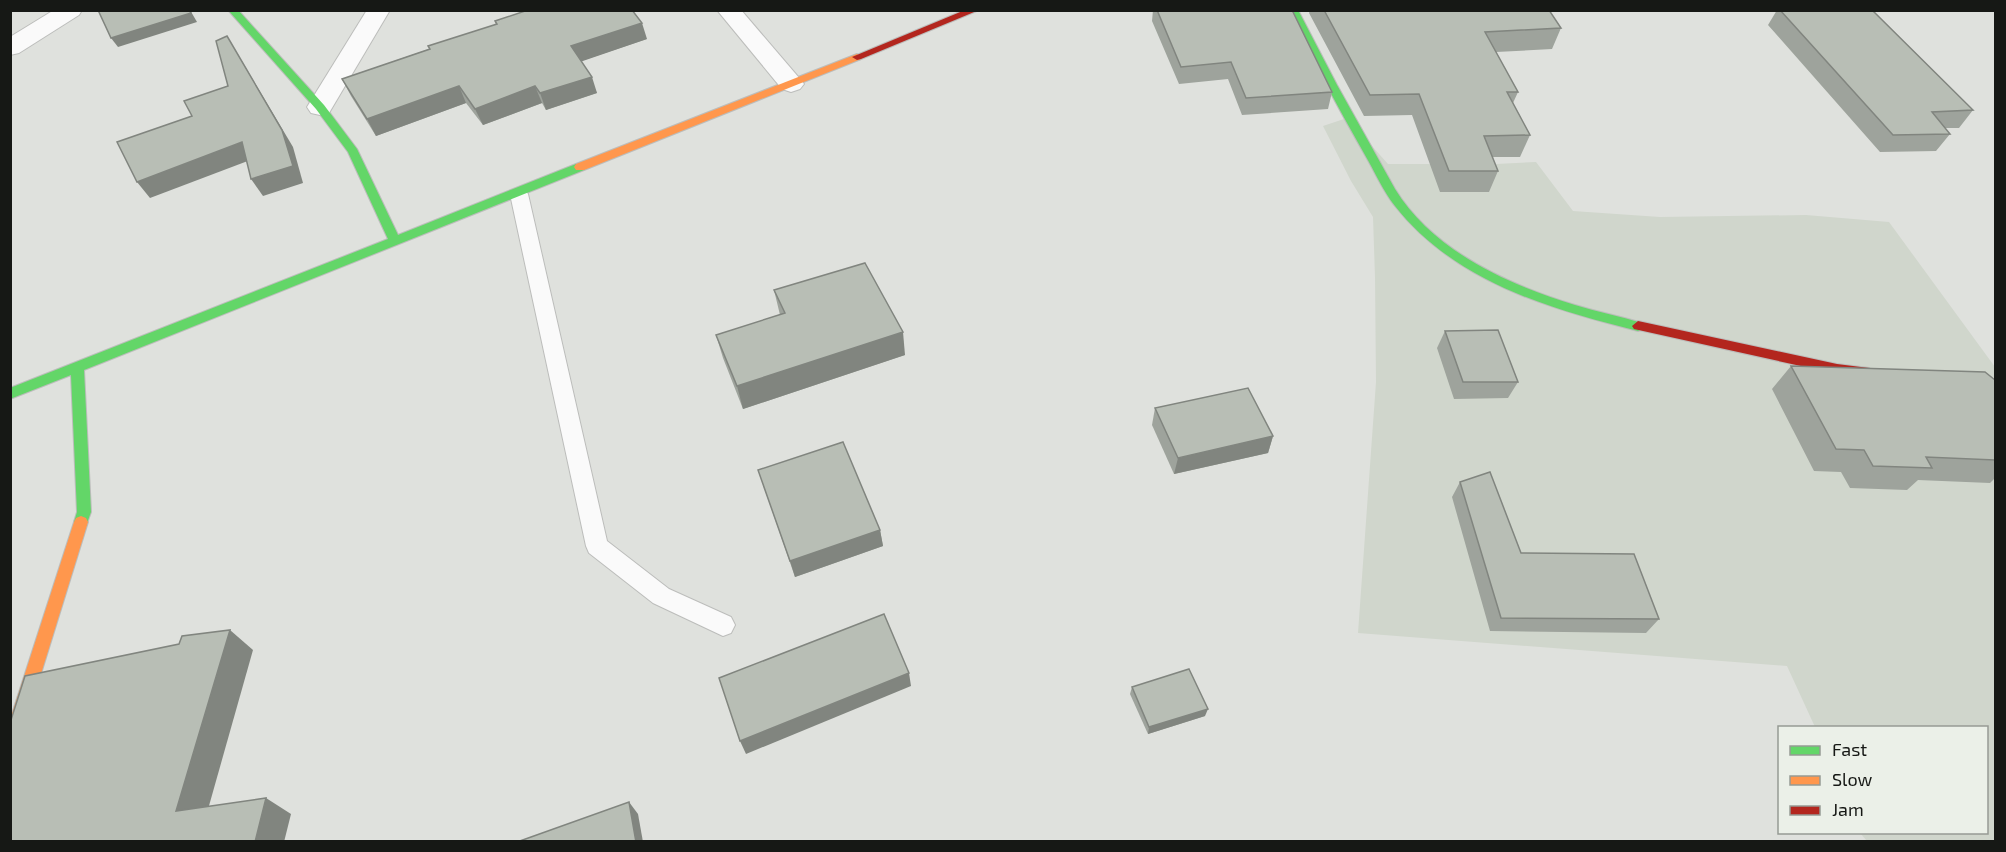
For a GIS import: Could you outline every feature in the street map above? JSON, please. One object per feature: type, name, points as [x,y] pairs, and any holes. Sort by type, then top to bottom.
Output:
[{"type":"main road","points":[[232,10],[320,107],[353,151],[394,240]]},
{"type":"main road","points":[[10,394],[394,240],[519,194],[975,10]]},
{"type":"main road","points":[[1293,10],[1337,98],[1401,206],[1451,254],[1516,290],[1602,318],[1837,369],[1881,374]]},
{"type":"main road","points":[[10,748],[84,512],[77,368]]},
{"type":"street","points":[[10,48],[71,10]]},
{"type":"street","points":[[320,107],[379,10]]},
{"type":"street","points":[[728,10],[791,84]]},
{"type":"lane","points":[[519,194],[597,546],[661,596],[723,625]]},
{"type":"shaded area","points":[[1347,118],[1388,164],[1536,162],[1573,211],[1660,217],[1806,215],[1889,222],[1995,367],[1995,841],[1867,841],[1861,834],[1988,834],[1988,726],[1815,726],[1787,666],[1358,633],[1376,382],[1373,217],[1351,181],[1323,126]]},
{"type":"building","points":[[98,10],[189,10],[191,13],[111,38]]},
{"type":"building","points":[[528,10],[632,10],[642,23],[571,46],[592,77],[540,93],[535,86],[475,109],[459,86],[367,119],[342,79],[430,49],[428,46],[497,24],[495,21]]},
{"type":"building","points":[[1157,10],[1292,10],[1332,92],[1246,98],[1231,62],[1181,67]]},
{"type":"building","points":[[1324,10],[1549,10],[1561,28],[1485,32],[1518,92],[1507,92],[1530,135],[1484,136],[1498,171],[1449,171],[1419,94],[1370,95]]},
{"type":"building","points":[[1780,10],[1872,10],[1973,110],[1932,112],[1950,134],[1893,135]]},
{"type":"building","points":[[227,36],[282,130],[293,166],[251,179],[242,142],[137,182],[117,142],[192,116],[184,101],[228,86],[216,41]]},
{"type":"building","points":[[865,263],[903,332],[737,386],[716,335],[785,313],[774,290]]},
{"type":"building","points":[[1498,330],[1518,382],[1463,382],[1445,331]]},
{"type":"building","points":[[1791,366],[1985,372],[1995,380],[1995,460],[1926,457],[1932,468],[1873,466],[1864,450],[1836,449]]},
{"type":"building","points":[[1248,388],[1273,436],[1178,458],[1155,408]]},
{"type":"building","points":[[843,442],[880,530],[790,561],[758,470]]},
{"type":"building","points":[[1490,472],[1521,553],[1634,554],[1659,619],[1501,618],[1460,482]]},
{"type":"building","points":[[884,614],[909,673],[740,741],[719,678]]},
{"type":"building","points":[[230,630],[176,811],[266,798],[255,842],[10,842],[10,723],[25,676],[179,644],[182,636]]},
{"type":"building","points":[[1189,669],[1208,709],[1149,727],[1132,687]]},
{"type":"building","points":[[629,802],[636,842],[517,842]]},
{"type":"traffic: fast","points":[[232,10],[320,107],[353,151],[394,240]]},
{"type":"traffic: fast","points":[[1293,10],[1390,189],[1401,206],[1424,231],[1450,252],[1509,286],[1573,309],[1638,326]]},
{"type":"traffic: fast","points":[[10,394],[580,167]]},
{"type":"traffic: fast","points":[[77,368],[84,512],[81,522]]},
{"type":"traffic: slow","points":[[580,167],[857,57]]},
{"type":"traffic: slow","points":[[10,748],[81,522]]},
{"type":"traffic: jam","points":[[857,57],[975,10]]},
{"type":"traffic: jam","points":[[1638,326],[1837,369],[1869,373]]}]
